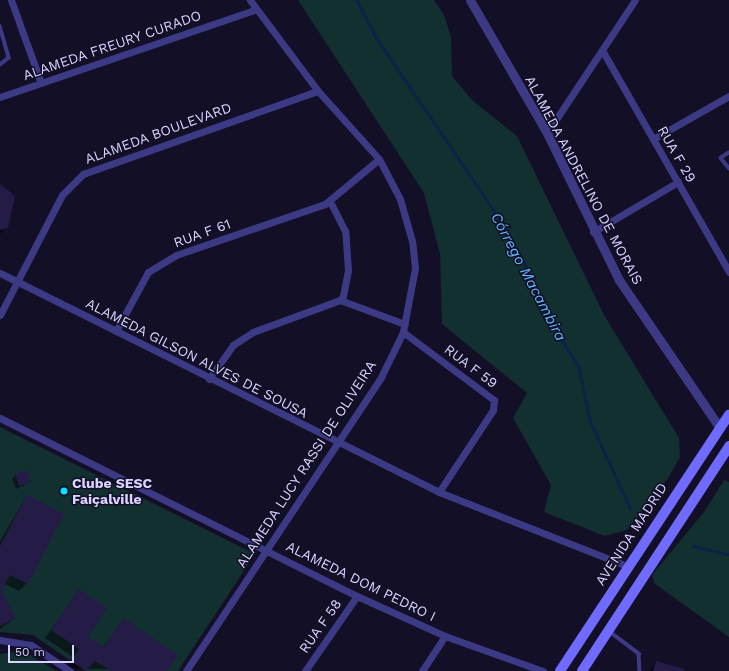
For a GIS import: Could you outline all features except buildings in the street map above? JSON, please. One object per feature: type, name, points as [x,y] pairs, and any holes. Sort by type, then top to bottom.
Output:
[{"type":"main road","name":"AVENIDA MADRID","points":[[560,671],[627,566],[729,415]]},
{"type":"main road","points":[[582,671],[729,446]]},
{"type":"street","points":[[11,0],[41,83]]},
{"type":"street","name":"ALAMEDA LUCY RASSI DE OLIVEIRA","points":[[186,671],[381,377],[403,332],[415,256],[400,199],[379,159],[318,90],[254,10],[250,0]]},
{"type":"street","name":"ALAMEDA ANDRELINO DE MORAIS","points":[[470,0],[547,133],[593,232],[619,280],[720,428]]},
{"type":"street","points":[[547,133],[635,0]]},
{"type":"street","name":"ALAMEDA FREURY CURADO","points":[[0,97],[254,10]]},
{"type":"street","name":"RUA F 29","points":[[602,50],[729,272]]},
{"type":"street","name":"ALAMEDA BOULEVARD","points":[[0,315],[62,195],[83,174],[318,90]]},
{"type":"street","points":[[653,139],[729,96]]},
{"type":"street","name":"RUA F 61","points":[[116,331],[148,272],[176,255],[330,201],[379,159]]},
{"type":"street","points":[[593,232],[678,182]]},
{"type":"street","points":[[330,201],[345,231],[347,282],[340,300]]},
{"type":"street","name":"ALAMEDA GILSON ALVES DE SOUSA","points":[[0,273],[336,443],[439,492],[627,566]]},
{"type":"street","points":[[209,378],[233,345],[253,332],[340,300],[405,324]]},
{"type":"street","name":"RUA F 59","points":[[403,332],[494,400],[493,410],[439,492]]},
{"type":"street","name":"ALAMEDA DOM PEDRO I","points":[[0,418],[266,549],[357,596],[445,636],[543,671]]},
{"type":"street","name":"RUA F 58","points":[[305,671],[357,596]]},
{"type":"street","points":[[422,671],[445,636]]},
{"type":"street","points":[[0,640],[31,645],[70,671]]},
{"type":"lane","points":[[0,26],[9,58],[0,65]]},
{"type":"lane","points":[[729,153],[721,158],[729,168]]},
{"type":"lane","points":[[609,630],[639,654],[640,671]]},
{"type":"green space","points":[[298,0],[434,0],[444,15],[451,37],[452,76],[472,100],[517,136],[604,315],[679,438],[680,457],[669,477],[627,530],[605,536],[544,512],[551,485],[513,418],[527,393],[442,324],[440,254],[424,193]]},
{"type":"green space","name":"Clube SESC Faiçalville","points":[[0,427],[255,554],[178,671],[86,671],[33,635],[0,632]]},
{"type":"green space","points":[[724,480],[729,482],[729,637],[655,584],[652,575],[704,512]]},
{"type":"green space","points":[[24,651],[56,671],[0,671],[0,654]]},
{"type":"waterway","name":"Córrego Macambira","points":[[357,0],[374,34],[505,227],[529,272],[544,312],[579,367],[590,420],[630,508]]},
{"type":"waterway","name":"Córrego Macambira","points":[[693,546],[729,554]]},
{"type":"place","name":"Clube SESC Faiçalville","points":[[64,491]]}]
